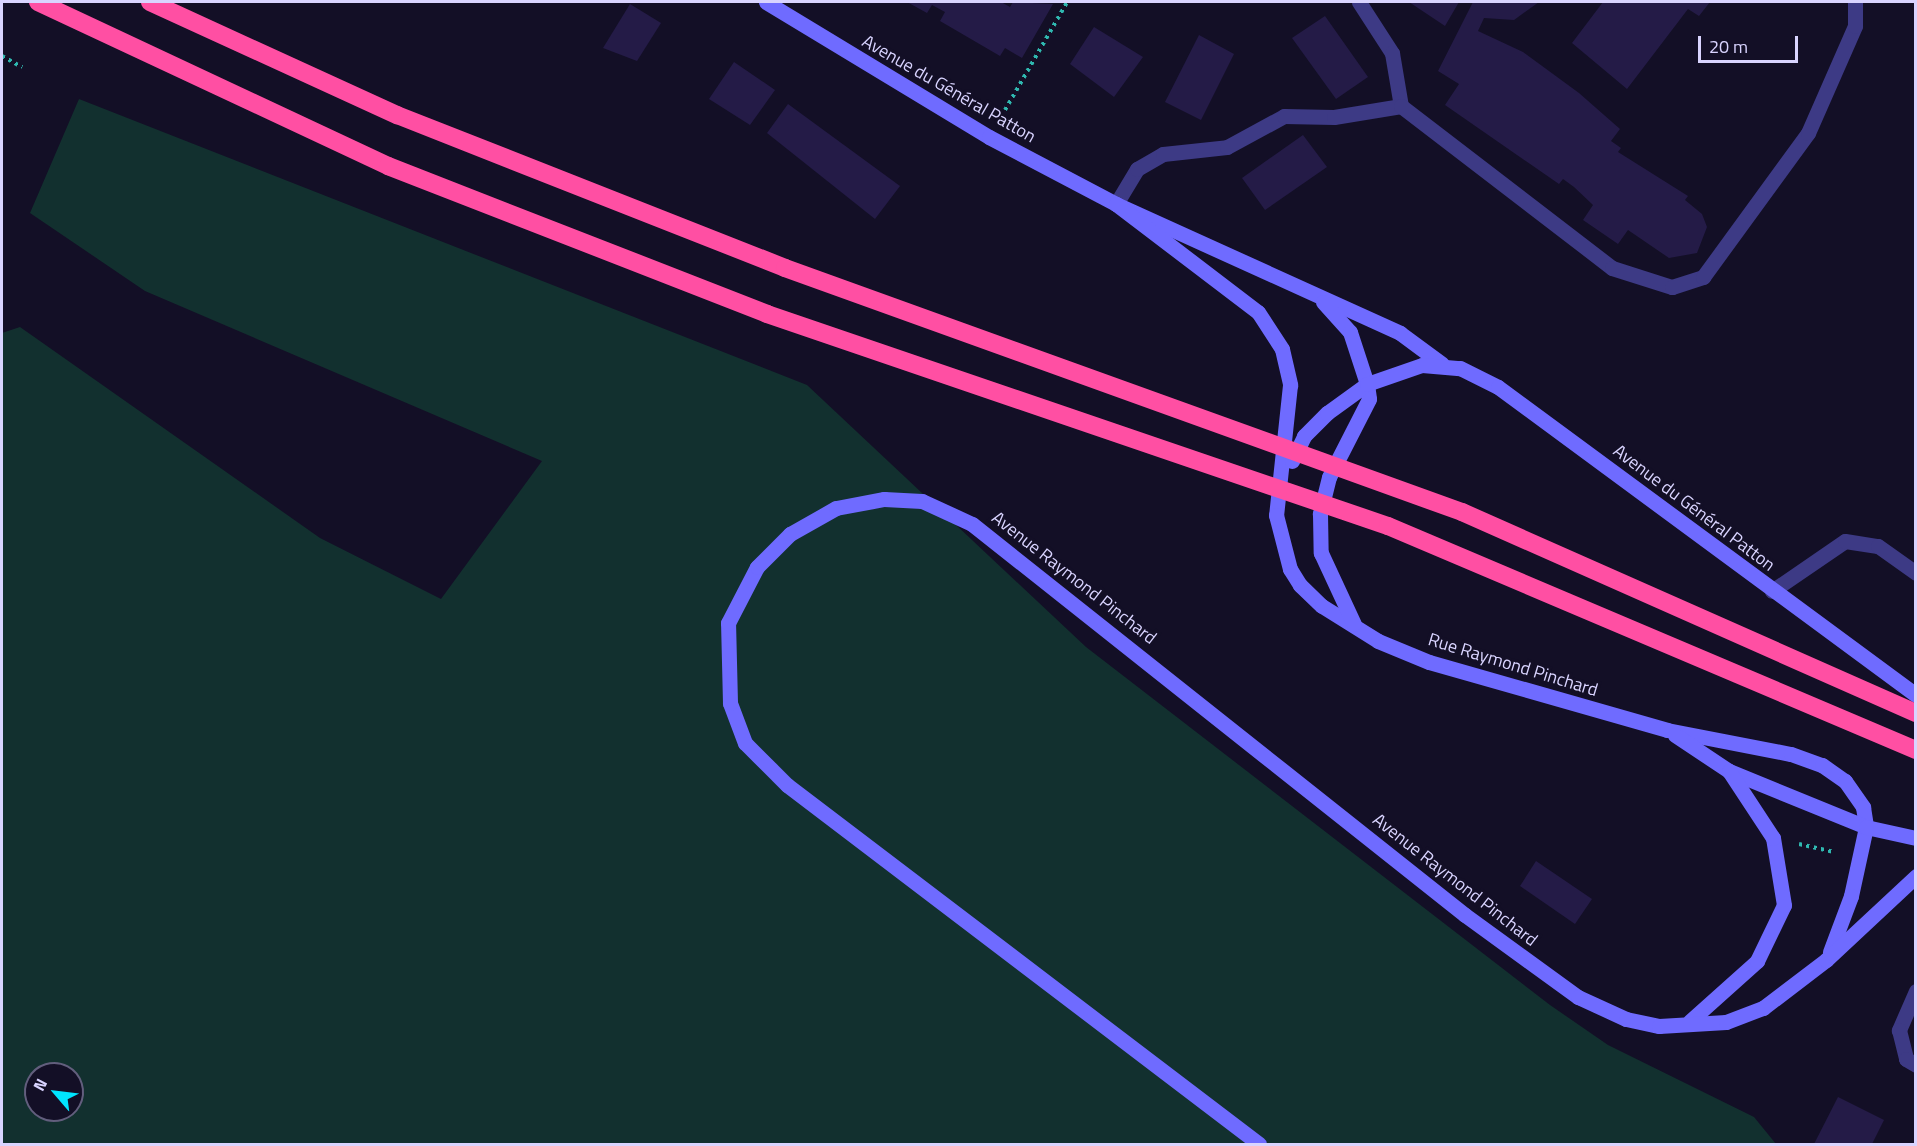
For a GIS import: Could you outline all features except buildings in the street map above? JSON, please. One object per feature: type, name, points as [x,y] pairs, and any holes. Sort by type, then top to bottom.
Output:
[{"type":"highway","points":[[38,2],[388,166],[767,314],[1201,460],[1388,526],[1916,750]]},
{"type":"highway","points":[[150,2],[408,120],[784,268],[1402,490],[1916,713]]},
{"type":"street","name":"Avenue du Général Patton","points":[[766,2],[989,137],[1116,204],[1400,333],[1442,364],[1498,387],[1916,695]]},
{"type":"street","points":[[1359,2],[1392,53],[1401,106],[1612,268],[1672,287],[1703,277],[1809,133],[1856,26],[1855,2]]},
{"type":"street","points":[[1116,204],[1137,169],[1162,154],[1227,147],[1284,116],[1334,117],[1401,106]]},
{"type":"street","name":"Avenue du Général Patton","points":[[1116,204],[1232,290],[1270,328],[1282,349],[1290,385],[1280,486]]},
{"type":"street","name":"Avenue du Général Patton","points":[[1317,296],[1350,332],[1367,384]]},
{"type":"street","points":[[1280,486],[1304,436],[1326,412],[1367,384],[1442,364]]},
{"type":"street","points":[[1354,624],[1321,553],[1320,514],[1329,477],[1369,399],[1367,384]]},
{"type":"street","name":"Rue Raymond Pinchard","points":[[1280,486],[1276,515],[1290,568],[1322,606],[1378,641],[1429,662],[1668,730],[1791,753],[1822,765],[1845,781],[1863,807],[1866,827]]},
{"type":"street","name":"Avenue Raymond Pinchard","points":[[1258,1144],[787,785],[745,742],[730,703],[728,622],[757,567],[790,534],[862,501],[922,501],[946,510],[1029,564],[1549,979],[1626,1019],[1659,1026],[1690,1021],[1726,1022],[1763,1008],[1826,960],[1916,876]]},
{"type":"street","points":[[1772,591],[1845,541],[1878,546],[1916,573]]},
{"type":"street","name":"Rue Raymond Pinchard","points":[[1668,730],[1729,771],[1866,827],[1916,838]]},
{"type":"street","name":"Rue Raymond Pinchard","points":[[1690,1021],[1757,961],[1784,905],[1773,838],[1729,771]]},
{"type":"street","points":[[1826,960],[1844,917],[1866,827]]},
{"type":"street","points":[[1916,991],[1899,1030],[1906,1059],[1916,1065]]},
{"type":"path","points":[[1005,110],[1067,2]]},
{"type":"path","points":[[2,56],[22,67]]},
{"type":"green space","points":[[79,99],[807,385],[1086,647],[1550,1005],[1608,1045],[1754,1117],[1776,1144],[2,1144],[2,333],[20,327],[320,538],[441,599],[542,461],[145,291],[30,213]]}]
